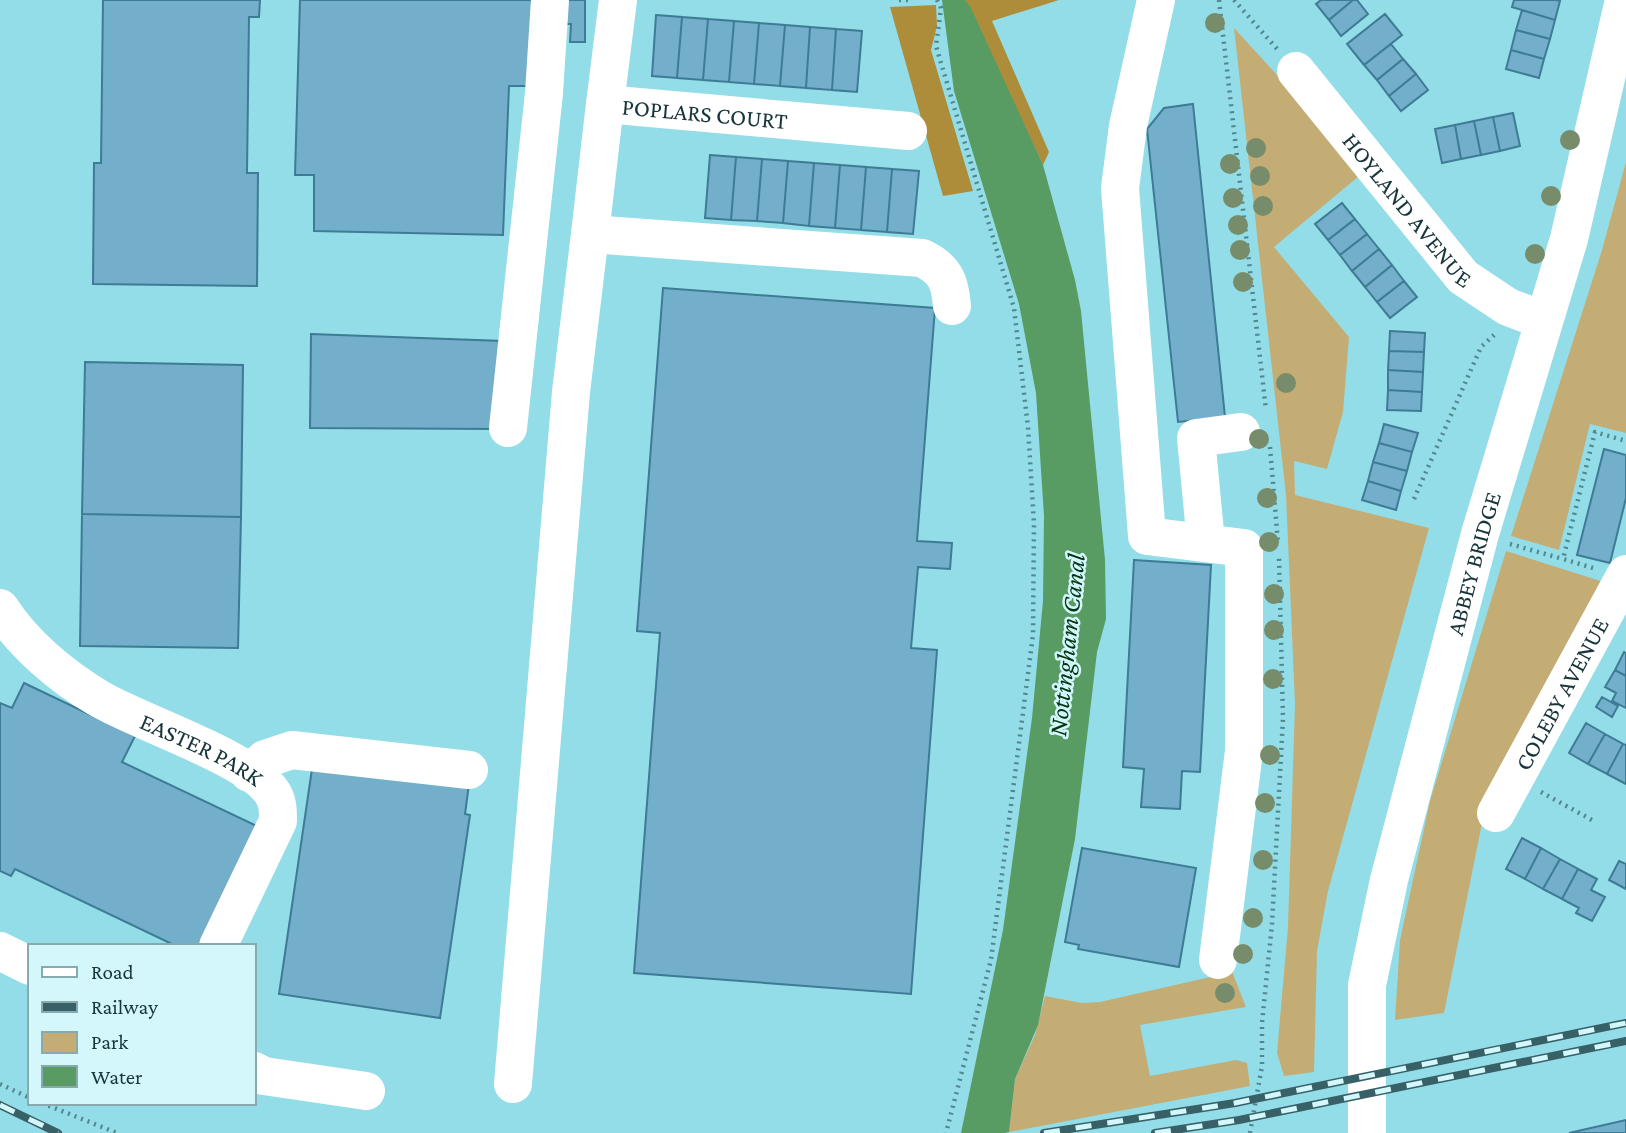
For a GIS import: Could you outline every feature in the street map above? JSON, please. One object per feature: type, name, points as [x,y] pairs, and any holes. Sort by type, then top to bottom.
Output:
[{"type":"main road","points":[[508,428],[544,93],[550,0]]},
{"type":"main road","name":"POPLARS COURT","points":[[618,0],[605,104],[908,131]]},
{"type":"main road","points":[[1156,0],[1128,125],[1120,188],[1147,536],[1244,548],[1244,751],[1218,960]]},
{"type":"main road","name":"ABBEY BRIDGE","points":[[1367,1133],[1367,985],[1389,880],[1480,534],[1586,174],[1620,39],[1624,0]]},
{"type":"main road","name":"HOYLAND AVENUE","points":[[1296,71],[1463,277],[1508,307],[1543,320]]},
{"type":"main road","points":[[513,1084],[571,392],[605,104]]},
{"type":"main road","points":[[590,234],[922,258],[936,265],[945,274],[951,286],[952,306]]},
{"type":"main road","points":[[1206,543],[1196,438],[1241,432]]},
{"type":"main road","name":"COLEBY AVENUE","points":[[1496,813],[1625,576]]},
{"type":"main road","name":"EASTER PARK","points":[[0,608],[27,641],[72,681],[99,699],[249,773],[270,790],[278,808],[278,821],[219,944]]},
{"type":"main road","points":[[249,773],[265,759],[292,750],[469,770]]},
{"type":"main road","points":[[0,951],[28,964]]},
{"type":"main road","points":[[256,1073],[366,1091]]},
{"type":"path","points":[[899,0],[908,0]]},
{"type":"path","points":[[937,0],[941,8],[936,46],[1014,308],[1028,427],[1034,524],[1033,635],[991,960],[946,1133]]},
{"type":"path","points":[[1234,0],[1296,71]]},
{"type":"path","points":[[1413,499],[1481,347],[1500,329]]},
{"type":"path","points":[[1563,559],[1595,432],[1626,441]]},
{"type":"path","points":[[1513,544],[1625,576]]},
{"type":"path","points":[[1516,778],[1592,820]]},
{"type":"path","points":[[1250,1133],[1262,1066]]},
{"type":"path","points":[[0,1084],[28,1097]]},
{"type":"path","points":[[47,1105],[117,1133]]},
{"type":"green space","points":[[1234,28],[1365,171],[1274,247],[1349,337],[1343,412],[1327,469],[1294,461],[1295,495],[1429,528],[1328,891],[1317,951],[1314,1072],[1284,1076],[1277,1053],[1288,927],[1295,704],[1286,495]]},
{"type":"green space","points":[[1626,162],[1626,433],[1590,424],[1559,550],[1511,536],[1602,250]]},
{"type":"green space","points":[[1506,551],[1610,584],[1483,818],[1444,1013],[1395,1020],[1400,940],[1430,801]]},
{"type":"green space","points":[[1231,969],[1246,1007],[1140,1025],[1150,1076],[1236,1060],[1247,1063],[1250,1086],[1009,1132],[1015,1079],[1035,1035],[1045,996],[1082,1003],[1100,1002],[1228,973]]},
{"type":"shaded area","points":[[965,0],[1059,0],[992,21],[1049,152],[1043,165]]},
{"type":"shaded area","points":[[936,5],[937,26],[931,50],[973,191],[943,196],[890,7]]},
{"type":"water","name":"Nottingham Canal","points":[[942,0],[965,0],[970,6],[1043,165],[1081,311],[1105,560],[1106,619],[1097,652],[1075,839],[1038,1025],[1015,1079],[1009,1132],[1005,1133],[961,1133],[1003,930],[1032,718],[1043,601],[1044,516],[1036,393],[1019,304],[954,91]]},
{"type":"building","points":[[103,0],[260,0],[259,17],[249,17],[247,173],[258,173],[257,286],[93,284],[94,163],[101,163]]},
{"type":"building","points":[[300,0],[533,0],[529,86],[509,86],[503,235],[314,231],[314,175],[295,175]]},
{"type":"building","points":[[565,0],[585,0],[585,42],[570,42],[571,24],[565,24]]},
{"type":"building","points":[[1321,0],[1353,0],[1329,20],[1316,4]]},
{"type":"building","points":[[1353,0],[1357,0],[1368,14],[1341,36],[1329,20]]},
{"type":"building","points":[[1514,0],[1560,1],[1555,20],[1512,7]]},
{"type":"building","points":[[1522,10],[1555,20],[1550,39],[1516,30]]},
{"type":"building","points":[[1385,14],[1402,35],[1364,65],[1347,44]]},
{"type":"building","points":[[656,15],[682,17],[677,78],[652,76]]},
{"type":"building","points":[[682,17],[708,19],[703,80],[677,78]]},
{"type":"building","points":[[708,19],[734,21],[729,82],[703,80]]},
{"type":"building","points":[[734,21],[759,23],[754,84],[729,82]]},
{"type":"building","points":[[759,23],[785,25],[780,86],[754,84]]},
{"type":"building","points":[[785,25],[810,27],[806,88],[780,86]]},
{"type":"building","points":[[810,27],[836,29],[832,90],[806,88]]},
{"type":"building","points":[[836,29],[862,31],[857,92],[832,90]]},
{"type":"building","points":[[1516,30],[1550,39],[1544,59],[1511,50]]},
{"type":"building","points":[[1391,44],[1403,59],[1377,80],[1364,65]]},
{"type":"building","points":[[1511,50],[1544,59],[1539,78],[1506,69]]},
{"type":"building","points":[[1403,59],[1416,74],[1389,96],[1377,80]]},
{"type":"building","points":[[1416,74],[1428,90],[1401,111],[1389,96]]},
{"type":"building","points":[[1193,104],[1225,417],[1178,422],[1147,129],[1164,108]]},
{"type":"building","points":[[1513,113],[1520,146],[1500,151],[1493,117]]},
{"type":"building","points":[[1493,117],[1500,151],[1481,155],[1474,121]]},
{"type":"building","points":[[1474,121],[1481,155],[1461,159],[1455,125]]},
{"type":"building","points":[[1455,125],[1461,159],[1442,163],[1435,129]]},
{"type":"building","points":[[710,155],[736,157],[731,220],[705,218]]},
{"type":"building","points":[[736,157],[762,159],[757,221],[731,220]]},
{"type":"building","points":[[762,159],[788,161],[783,223],[757,221]]},
{"type":"building","points":[[788,161],[814,163],[809,226],[783,223]]},
{"type":"building","points":[[814,163],[840,165],[835,228],[809,226]]},
{"type":"building","points":[[840,165],[866,167],[861,230],[835,228]]},
{"type":"building","points":[[866,167],[892,169],[887,232],[861,230]]},
{"type":"building","points":[[892,169],[919,171],[913,234],[887,232]]},
{"type":"building","points":[[1342,203],[1355,219],[1328,240],[1315,224]]},
{"type":"building","points":[[1355,219],[1367,234],[1340,255],[1328,240]]},
{"type":"building","points":[[1367,234],[1379,249],[1352,271],[1340,255]]},
{"type":"building","points":[[1379,249],[1392,265],[1365,287],[1352,271]]},
{"type":"building","points":[[1392,265],[1404,281],[1377,302],[1365,287]]},
{"type":"building","points":[[1404,281],[1417,297],[1390,318],[1377,302]]},
{"type":"building","points":[[663,288],[935,308],[917,541],[952,543],[950,569],[918,567],[911,648],[937,650],[911,994],[634,973],[660,633],[637,631]]},
{"type":"building","points":[[1390,331],[1425,333],[1424,352],[1389,351]]},
{"type":"building","points":[[311,334],[503,341],[496,429],[310,428]]},
{"type":"building","points":[[1389,351],[1424,352],[1423,372],[1388,370]]},
{"type":"building","points":[[85,362],[243,365],[241,517],[82,514]]},
{"type":"building","points":[[1388,370],[1423,372],[1422,392],[1388,390]]},
{"type":"building","points":[[1388,390],[1422,392],[1421,411],[1387,410]]},
{"type":"building","points":[[1384,424],[1418,433],[1412,452],[1379,443]]},
{"type":"building","points":[[1379,443],[1412,452],[1407,471],[1373,462]]},
{"type":"building","points":[[1604,449],[1626,455],[1626,498],[1610,563],[1577,555]]},
{"type":"building","points":[[1373,462],[1407,471],[1401,491],[1368,481]]},
{"type":"building","points":[[1368,481],[1401,491],[1396,510],[1362,500]]},
{"type":"building","points":[[82,514],[241,517],[238,648],[80,646]]},
{"type":"building","points":[[1134,560],[1211,565],[1200,772],[1182,771],[1180,809],[1141,807],[1144,769],[1123,767]]},
{"type":"building","points":[[1624,652],[1626,653],[1626,676],[1615,670]]},
{"type":"building","points":[[1615,670],[1626,676],[1626,708],[1612,701],[1616,693],[1605,687]]},
{"type":"building","points":[[24,683],[135,736],[122,762],[261,828],[206,944],[172,944],[15,869],[11,876],[0,871],[0,703],[12,708]]},
{"type":"building","points":[[1602,697],[1618,706],[1612,717],[1596,707]]},
{"type":"building","points":[[1586,723],[1605,734],[1588,764],[1569,753]]},
{"type":"building","points":[[1605,734],[1623,744],[1607,774],[1588,764]]},
{"type":"building","points":[[1623,744],[1626,745],[1626,784],[1607,774]]},
{"type":"building","points":[[313,762],[469,784],[465,814],[470,815],[440,1018],[279,994]]},
{"type":"building","points":[[1522,838],[1541,848],[1525,879],[1506,869]]},
{"type":"building","points":[[1082,848],[1196,868],[1179,967],[1078,949],[1079,945],[1065,942]]},
{"type":"building","points":[[1541,848],[1560,859],[1543,889],[1525,879]]},
{"type":"building","points":[[1560,859],[1578,869],[1562,899],[1543,889]]},
{"type":"building","points":[[1619,861],[1626,864],[1626,889],[1609,880]]},
{"type":"building","points":[[1578,869],[1597,879],[1591,890],[1605,897],[1592,921],[1576,913],[1579,908],[1562,899]]},
{"type":"building","points":[[1626,1120],[1626,1133],[1569,1133]]},
{"type":"railway","points":[[1044,1133],[1235,1103],[1626,1023]]},
{"type":"railway","points":[[1155,1133],[1239,1120],[1626,1041]]},
{"type":"railway","points":[[0,1105],[58,1133]]}]
